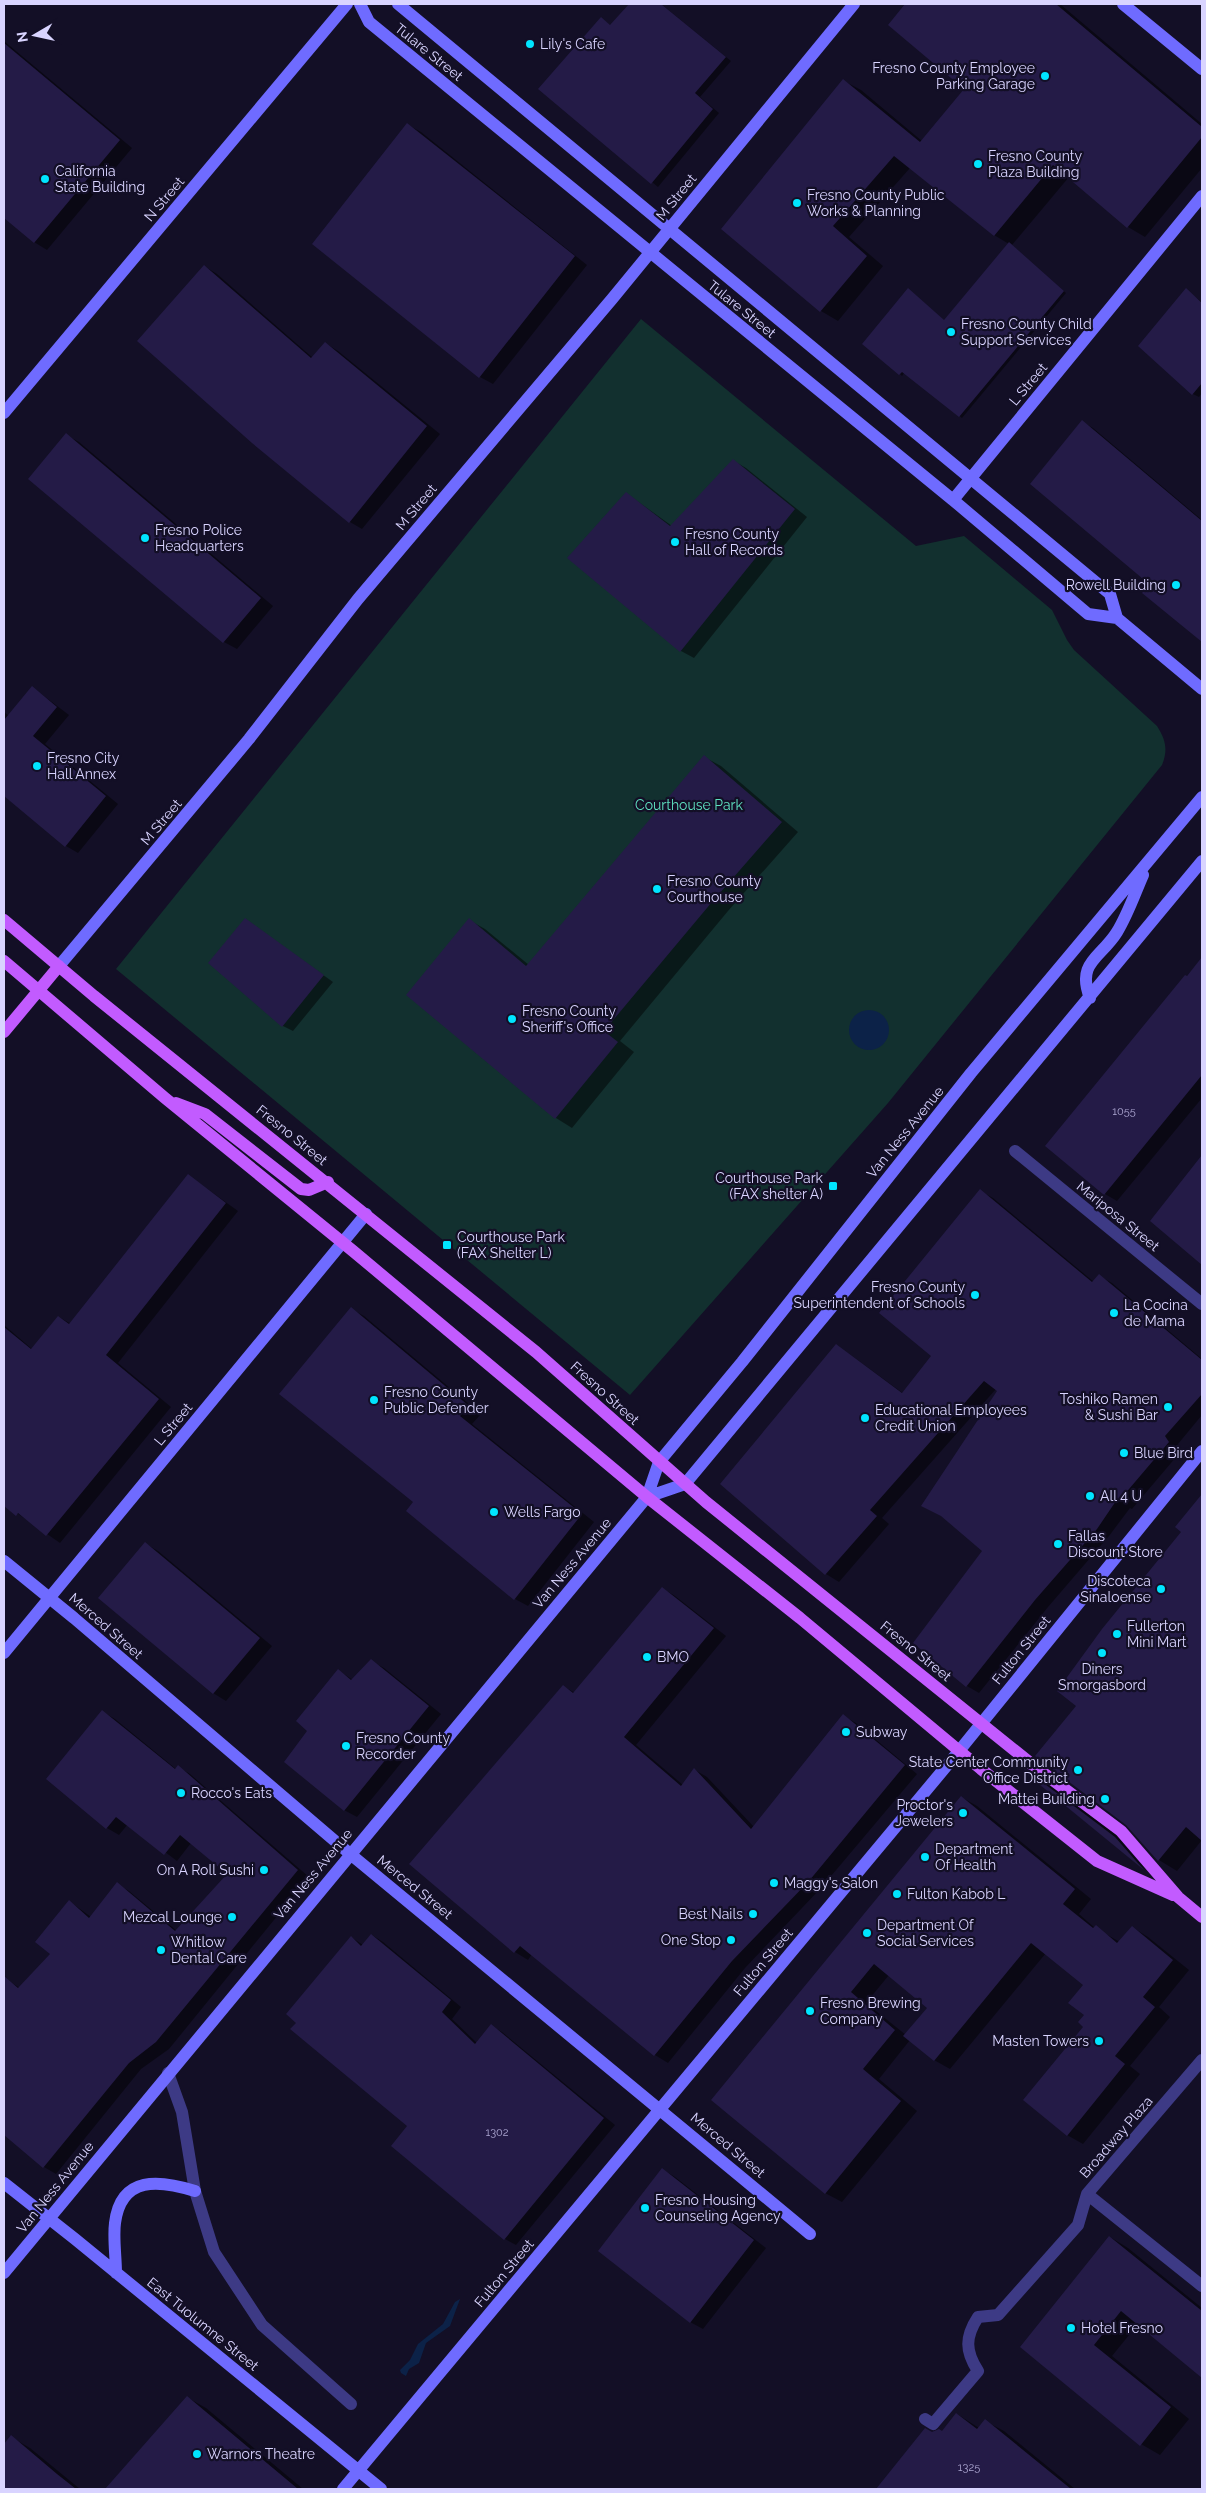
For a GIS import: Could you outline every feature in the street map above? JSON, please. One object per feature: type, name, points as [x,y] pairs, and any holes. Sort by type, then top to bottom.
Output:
[{"type":"main road","name":"N Street","points":[[4,413],[347,4]]},
{"type":"main road","name":"Tulare Street","points":[[360,4],[369,22],[953,500],[1088,614],[1118,618],[1110,594],[398,4]]},
{"type":"main road","name":"M Street","points":[[4,1032],[243,746],[358,599],[650,252],[854,4]]},
{"type":"main road","points":[[1123,4],[1202,69]]},
{"type":"main road","name":"L Street","points":[[953,500],[1202,196]]},
{"type":"main road","points":[[1118,618],[1202,688]]},
{"type":"main road","name":"Van Ness Avenue","points":[[4,2272],[349,1853],[646,1497],[659,1462],[742,1362],[971,1073],[1202,797]]},
{"type":"main road","points":[[1090,998],[1085,987],[1085,975],[1088,965],[1117,932],[1152,856]]},
{"type":"main road","points":[[646,1497],[685,1484],[1202,861]]},
{"type":"main road","name":"Fresno Street","points":[[4,920],[536,1352],[685,1484],[981,1724],[1121,1831],[1178,1897],[1202,1917]]},
{"type":"main road","name":"Fresno Street","points":[[4,961],[165,1098],[343,1243],[646,1497],[800,1618],[959,1751],[1097,1861],[1178,1897]]},
{"type":"main road","points":[[165,1098],[205,1114],[302,1189],[309,1190],[328,1182]]},
{"type":"main road","name":"L Street","points":[[4,1653],[366,1214]]},
{"type":"main road","name":"Fulton Street","points":[[343,2489],[959,1751],[1202,1451]]},
{"type":"main road","name":"Merced Street","points":[[4,1561],[50,1597],[349,1853],[660,2108],[810,2234]]},
{"type":"main road","points":[[116,2272],[114,2223],[119,2204],[129,2192],[143,2184],[160,2182],[195,2191]]},
{"type":"main road","name":"East Tuolumne Street","points":[[4,2184],[116,2272],[381,2489]]},
{"type":"street","name":"Mariposa Street","points":[[1015,1151],[1202,1304]]},
{"type":"street","name":"Broadway Plaza","points":[[925,2419],[933,2424],[978,2371],[970,2359],[967,2347],[968,2338],[978,2317],[998,2316],[1078,2224],[1087,2194],[1202,2060]]},
{"type":"street","points":[[168,2073],[182,2112],[195,2191],[214,2252],[262,2325],[351,2404]]},
{"type":"street","points":[[1087,2194],[1202,2286]]},
{"type":"green space","name":"Courthouse Park","points":[[641,319],[916,546],[964,536],[1052,610],[1074,650],[1157,726],[1164,741],[1165,755],[1162,765],[888,1103],[630,1395],[116,969]]},
{"type":"water","points":[[873,1010],[880,1013],[886,1019],[889,1030],[888,1038],[880,1047],[873,1050],[865,1050],[858,1047],[850,1038],[849,1026],[852,1019],[861,1011]]},
{"type":"water","points":[[460,2299],[450,2326],[426,2343],[419,2363],[409,2369],[406,2376],[401,2373],[400,2370],[410,2360],[418,2344],[443,2324],[455,2302]]},
{"type":"building","points":[[629,4],[661,4],[726,57],[695,93],[713,109],[651,184],[538,89],[601,17],[610,25]]},
{"type":"building","points":[[905,4],[1056,4],[1202,127],[1202,137],[1127,228],[1053,165],[994,236],[894,156],[833,226],[867,256],[820,312],[721,229],[843,79],[920,142],[964,89],[888,25]]},
{"type":"building","name":"California State Building","points":[[4,43],[120,140],[34,243],[4,218]]},
{"type":"building","points":[[407,123],[575,256],[479,378],[312,244]]},
{"type":"building","name":"Fresno County Child Support Services","points":[[1009,242],[1064,291],[959,417],[902,372],[899,375],[862,344],[908,288],[944,320]]},
{"type":"building","points":[[204,265],[311,358],[325,342],[427,426],[349,523],[252,443],[137,341]]},
{"type":"building","points":[[1186,288],[1202,303],[1202,383],[1192,395],[1138,346]]},
{"type":"building","points":[[1082,420],[1202,521],[1202,642],[1142,593],[1149,584],[1030,484]]},
{"type":"building","name":"Fresno Police Headquarters","points":[[66,433],[261,598],[223,643],[28,479]]},
{"type":"building","name":"Fresno County Hall of Records","points":[[733,459],[795,509],[680,652],[567,558],[626,492],[670,526]]},
{"type":"building","name":"Fresno City Hall Annex","points":[[32,686],[57,707],[33,736],[106,796],[65,847],[4,796],[4,720]]},
{"type":"building","points":[[704,755],[782,822],[604,1031],[618,1042],[555,1119],[406,995],[469,918],[526,966]]},
{"type":"building","points":[[245,918],[324,975],[282,1027],[208,963]]},
{"type":"building","points":[[1202,957],[1202,1075],[1104,1195],[1045,1146],[1185,975],[1187,976]]},
{"type":"building","points":[[1202,1155],[1202,1265],[1150,1221]]},
{"type":"building","points":[[188,1174],[226,1203],[106,1355],[159,1399],[46,1536],[18,1513],[16,1516],[4,1506],[4,1327],[31,1349],[58,1316],[69,1324]]},
{"type":"building","points":[[980,1189],[1092,1282],[1099,1274],[1202,1360],[1202,1394],[1165,1436],[1169,1442],[1118,1502],[1116,1501],[1097,1529],[1035,1600],[966,1687],[913,1643],[982,1551],[941,1516],[921,1506],[997,1391],[984,1381],[870,1510],[877,1516],[825,1575],[720,1484],[836,1344],[902,1393],[931,1356],[879,1313]]},
{"type":"building","points":[[351,1307],[469,1406],[460,1416],[582,1514],[514,1600],[406,1511],[413,1502],[279,1394]]},
{"type":"building","points":[[1202,1494],[1202,1841],[1186,1827],[1158,1861],[1126,1825],[1035,1756],[1076,1706],[1057,1691],[1102,1629],[1181,1532],[1175,1527]]},
{"type":"building","points":[[145,1542],[260,1638],[213,1694],[98,1598]]},
{"type":"building","points":[[662,1587],[714,1628],[624,1737],[681,1786],[694,1768],[751,1829],[843,1714],[905,1765],[809,1881],[732,1961],[654,2056],[520,1946],[514,1953],[409,1864],[563,1685],[573,1693]]},
{"type":"building","name":"Fresno County Recorder","points":[[371,1659],[429,1706],[344,1811],[284,1762],[307,1731],[296,1721],[338,1669],[351,1680]]},
{"type":"building","points":[[102,1710],[175,1769],[178,1765],[298,1870],[156,2042],[129,2063],[43,2168],[4,2135],[4,1976],[18,1988],[50,1954],[35,1942],[69,1900],[89,1918],[117,1882],[175,1931],[227,1874],[180,1835],[164,1855],[116,1817],[106,1829],[46,1779]]},
{"type":"building","points":[[1025,1769],[1115,1837],[1144,1870],[1023,1771]]},
{"type":"building","points":[[961,1796],[1075,1889],[1063,1904],[1093,1928],[1096,1925],[1117,1943],[1132,1926],[1173,1960],[1143,1997],[1155,2007],[1115,2056],[1125,2064],[1067,2136],[1023,2100],[1083,2027],[1078,2022],[1084,2015],[1068,2003],[1083,1985],[1031,1943],[934,2061],[903,2036],[927,2008],[874,1964],[851,1992],[895,2030],[863,2069],[901,2101],[825,2194],[711,2100]]},
{"type":"building","points":[[371,1934],[451,2000],[442,2012],[475,2044],[491,2024],[604,2118],[504,2240],[391,2146],[407,2126],[290,2029],[296,2023],[286,2014],[351,1936],[361,1946]]},
{"type":"building","points":[[662,2168],[754,2240],[690,2323],[598,2251]]},
{"type":"building","name":"Hotel Fresno","points":[[1109,2236],[1202,2311],[1202,2378],[1121,2311],[1094,2345],[1171,2407],[1140,2446],[1020,2347]]},
{"type":"building","name":"Warnors Theatre","points":[[187,2396],[298,2489],[105,2489]]},
{"type":"building","points":[[956,2413],[977,2429],[985,2419],[1071,2489],[876,2489],[925,2428],[932,2432],[939,2429],[942,2431]]},
{"type":"building","points":[[11,2435],[76,2489],[4,2489],[4,2444]]},
{"type":"place","name":"Lily's Cafe","points":[[530,44]]},
{"type":"place","name":"Fresno County Employee Parking Garage","points":[[1045,76]]},
{"type":"place","name":"Fresno County Plaza Building","points":[[978,164]]},
{"type":"place","name":"California State Building","points":[[45,179]]},
{"type":"place","name":"Fresno County Public Works & Planning","points":[[797,203]]},
{"type":"place","name":"Fresno County Child Support Services","points":[[951,332]]},
{"type":"place","name":"Fresno Police Headquarters","points":[[145,538]]},
{"type":"place","name":"Fresno County Hall of Records","points":[[675,542]]},
{"type":"place","name":"Rowell Building","points":[[1176,585]]},
{"type":"place","name":"Fresno City Hall Annex","points":[[37,766]]},
{"type":"place","name":"Fresno County Courthouse","points":[[657,889]]},
{"type":"place","name":"Fresno County Sheriff's Office","points":[[512,1019]]},
{"type":"place","name":"Courthouse Park (FAX shelter A)","points":[[833,1186]]},
{"type":"place","name":"Courthouse Park (FAX Shelter L)","points":[[447,1245]]},
{"type":"place","name":"Fresno County Superintendent of Schools","points":[[975,1295]]},
{"type":"place","name":"La Cocina de Mama","points":[[1114,1313]]},
{"type":"place","name":"Fresno County Public Defender","points":[[374,1400]]},
{"type":"place","name":"Toshiko Ramen & Sushi Bar","points":[[1168,1407]]},
{"type":"place","name":"Educational Employees Credit Union","points":[[865,1418]]},
{"type":"place","name":"Blue Bird","points":[[1124,1453]]},
{"type":"place","name":"All 4 U","points":[[1090,1496]]},
{"type":"place","name":"Wells Fargo","points":[[494,1512]]},
{"type":"place","name":"Fallas Discount Store","points":[[1058,1544]]},
{"type":"place","name":"Discoteca Sinaloense","points":[[1161,1589]]},
{"type":"place","name":"Fullerton Mini Mart","points":[[1117,1634]]},
{"type":"place","name":"Diners Smorgasbord","points":[[1102,1653]]},
{"type":"place","name":"BMO","points":[[647,1657]]},
{"type":"place","name":"Subway","points":[[846,1732]]},
{"type":"place","name":"Fresno County Recorder","points":[[346,1746]]},
{"type":"place","name":"State Center Community Office District","points":[[1078,1770]]},
{"type":"place","name":"Rocco's Eats","points":[[181,1793]]},
{"type":"place","name":"Mattei Building","points":[[1105,1799]]},
{"type":"place","name":"Proctor's Jewelers","points":[[963,1813]]},
{"type":"place","name":"Department Of Health","points":[[925,1857]]},
{"type":"place","name":"On A Roll Sushi","points":[[264,1870]]},
{"type":"place","name":"Maggy's Salon","points":[[774,1883]]},
{"type":"place","name":"Fulton Kabob L","points":[[897,1894]]},
{"type":"place","name":"Best Nails","points":[[753,1914]]},
{"type":"place","name":"Mezcal Lounge","points":[[232,1917]]},
{"type":"place","name":"Department Of Social Services","points":[[867,1933]]},
{"type":"place","name":"One Stop","points":[[731,1940]]},
{"type":"place","name":"Whitlow Dental Care","points":[[161,1950]]},
{"type":"place","name":"Fresno Brewing Company","points":[[810,2011]]},
{"type":"place","name":"Masten Towers","points":[[1099,2041]]},
{"type":"place","name":"Fresno Housing Counseling Agency","points":[[645,2208]]},
{"type":"place","name":"Hotel Fresno","points":[[1071,2328]]},
{"type":"place","name":"Warnors Theatre","points":[[197,2454]]}]
